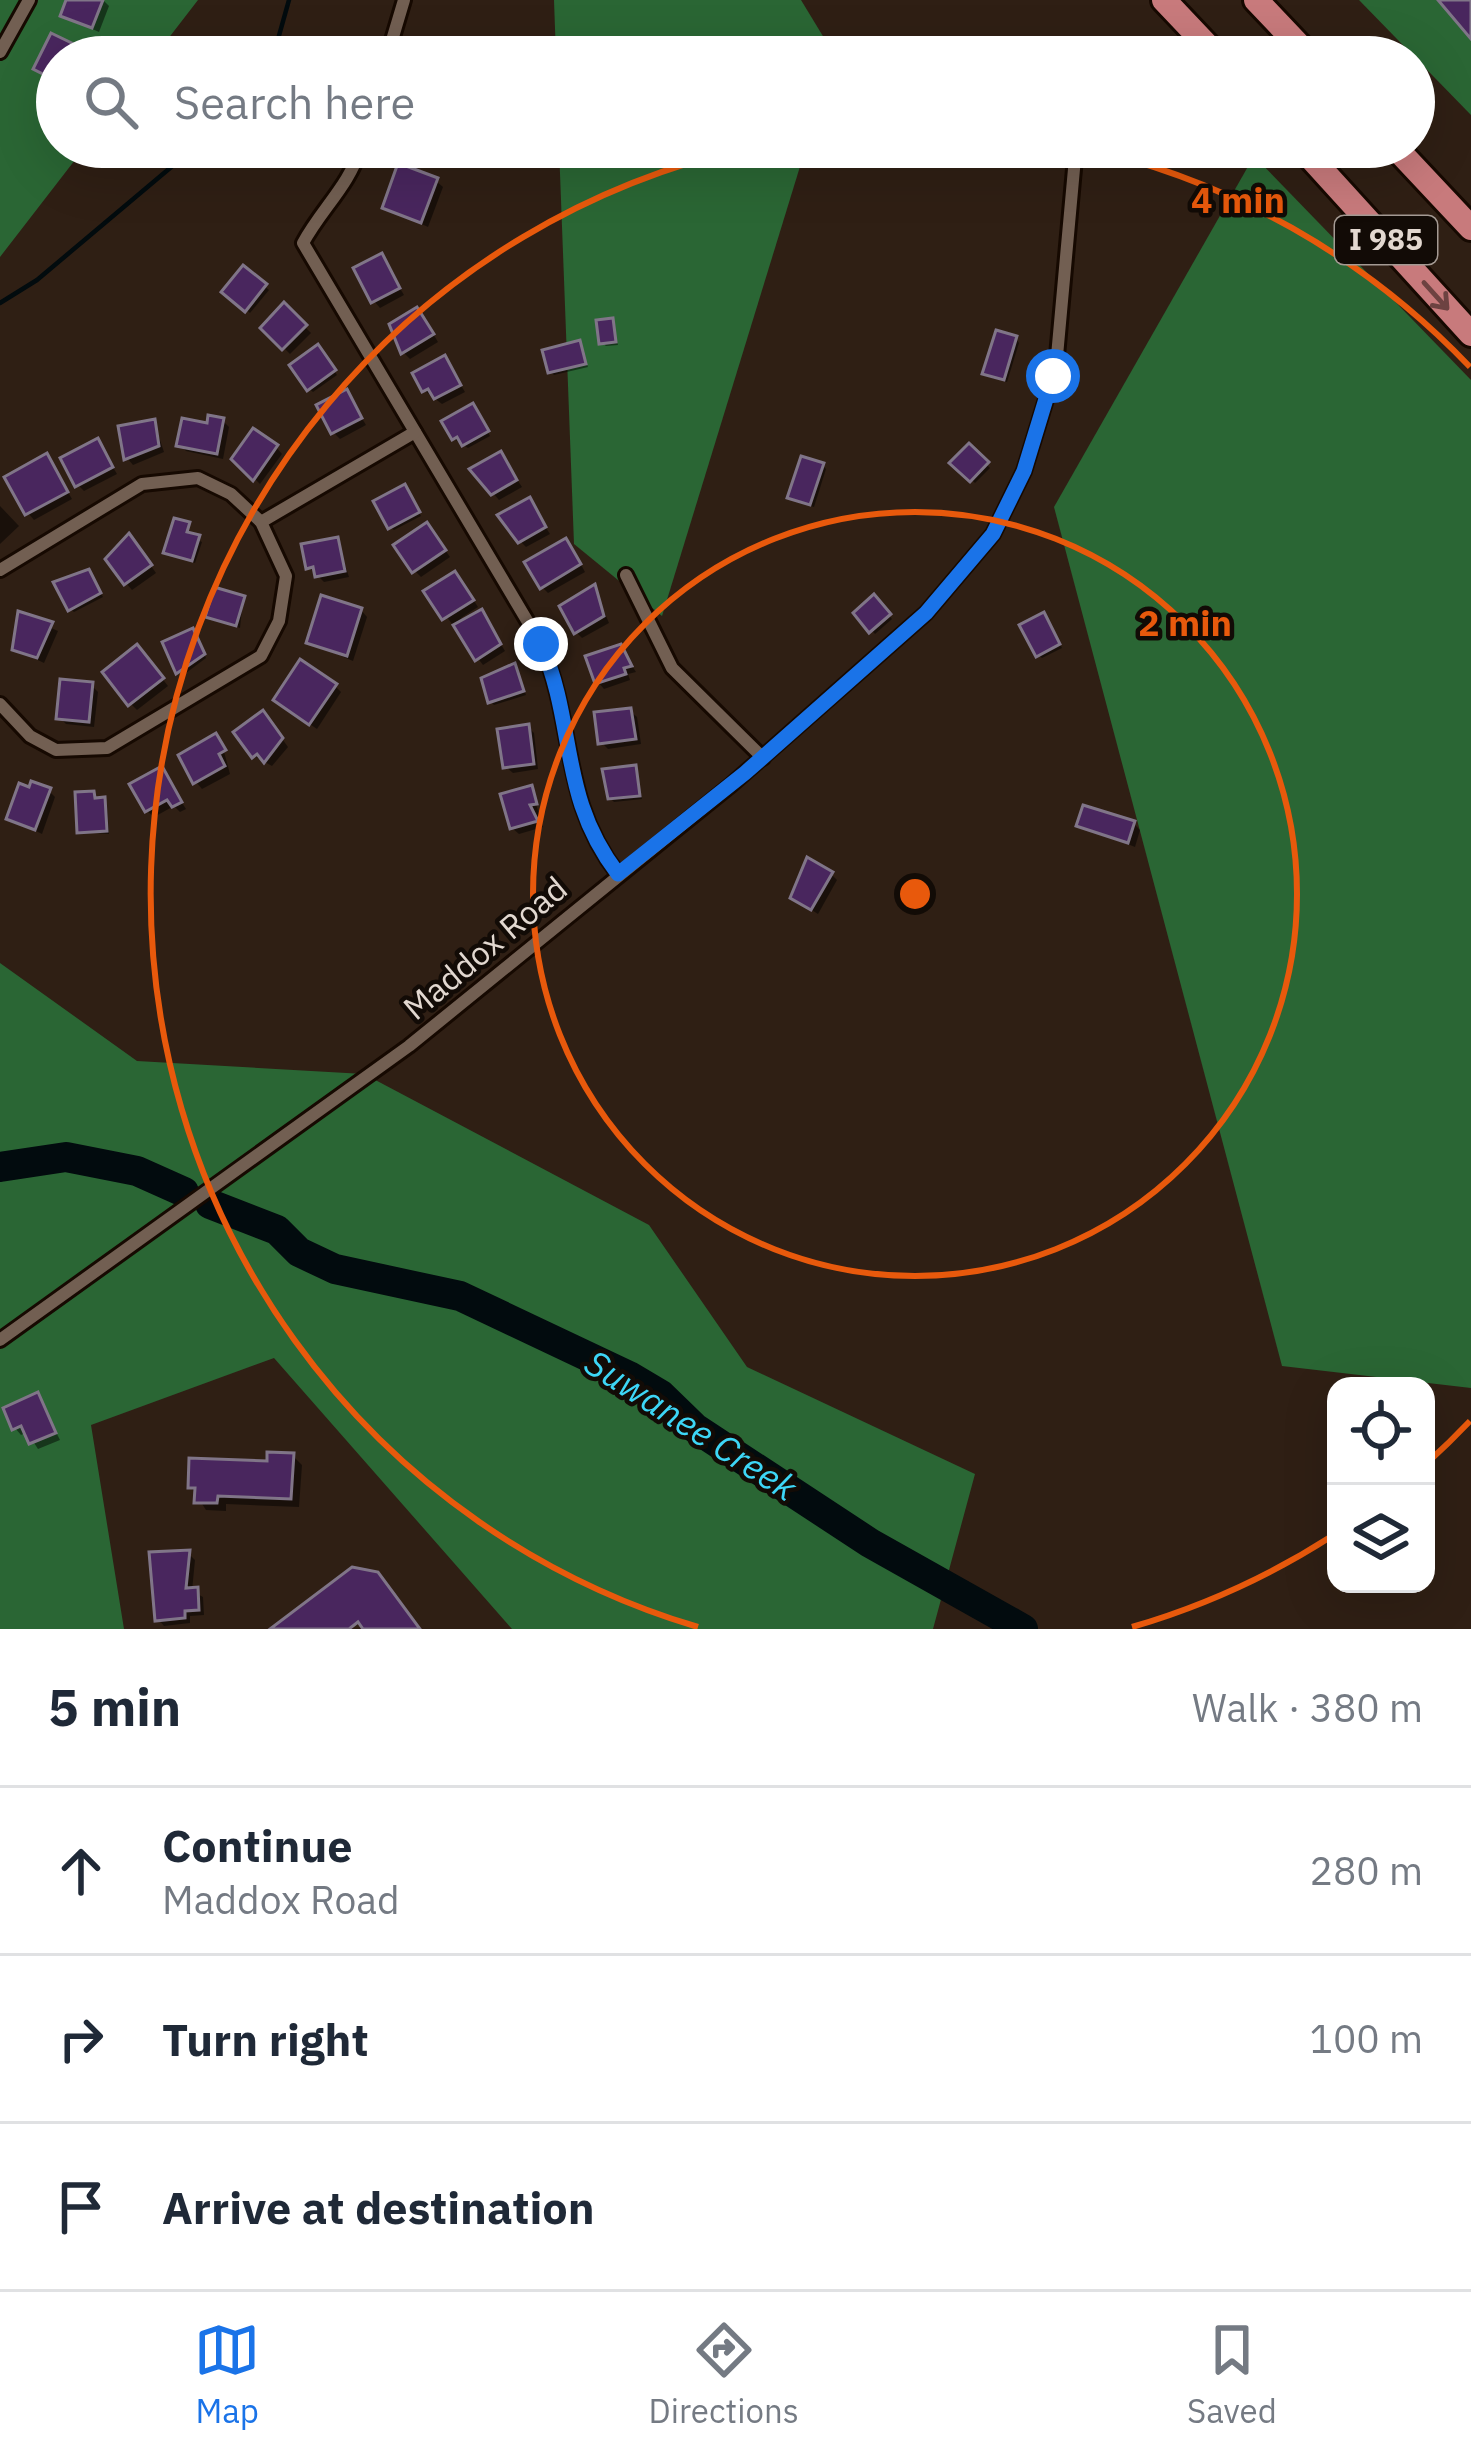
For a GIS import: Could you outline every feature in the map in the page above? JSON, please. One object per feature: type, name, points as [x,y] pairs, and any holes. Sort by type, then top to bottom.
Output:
[{"type":"highway","points":[[1164,0],[1198,36]]},
{"type":"highway","points":[[1256,0],[1290,36]]},
{"type":"highway","name":"I 985","points":[[1320,168],[1471,334]]},
{"type":"highway","name":"I 985","points":[[1415,168],[1471,228]]},
{"type":"street","points":[[0,52],[29,0]]},
{"type":"street","points":[[393,36],[404,0]]},
{"type":"street","points":[[354,168],[351,179],[317,216],[304,243],[541,644],[556,678],[577,805],[618,874]]},
{"type":"street","name":"Maddox Road","points":[[0,1340],[409,1046],[763,758],[926,613],[993,534],[1024,471],[1056,367],[1074,168]]},
{"type":"street","points":[[260,522],[415,432]]},
{"type":"street","points":[[0,570],[159,478],[198,478],[231,494],[260,522],[286,576],[279,621],[261,656],[107,748],[56,750],[30,736],[0,704]]},
{"type":"street","points":[[626,575],[672,668],[763,758]]},
{"type":"green space","points":[[0,0],[198,0],[170,36],[36,36],[36,168],[69,168],[0,257]]},
{"type":"green space","points":[[554,0],[801,0],[823,36],[555,36]]},
{"type":"green space","points":[[1359,0],[1471,0],[1471,115],[1435,78],[1435,36],[1394,36]]},
{"type":"green space","points":[[560,168],[800,168],[662,616],[574,544]]},
{"type":"green space","points":[[1247,168],[1266,168],[1471,380],[1471,1388],[1435,1384],[1435,1377],[1376,1377],[1282,1366],[1054,507]]},
{"type":"green space","points":[[0,963],[137,1061],[364,1074],[649,1225],[747,1367],[975,1474],[933,1629],[512,1629],[274,1358],[91,1425],[124,1629],[0,1629]]},
{"type":"building","points":[[66,0],[103,0],[92,28],[60,16]]},
{"type":"building","points":[[1438,0],[1471,0],[1471,39]]},
{"type":"building","points":[[396,168],[438,178],[421,223],[382,208]]},
{"type":"building","points":[[382,253],[400,288],[371,303],[353,268]]},
{"type":"building","points":[[243,265],[267,284],[245,312],[221,292]]},
{"type":"building","points":[[284,302],[307,325],[282,350],[260,328]]},
{"type":"building","points":[[417,307],[434,334],[401,354],[389,324]]},
{"type":"building","points":[[613,318],[616,342],[599,344],[596,320]]},
{"type":"building","points":[[996,330],[1017,336],[1004,380],[982,374]]},
{"type":"building","points":[[580,340],[586,364],[548,373],[542,350]]},
{"type":"building","points":[[318,344],[336,370],[307,391],[289,365]]},
{"type":"building","points":[[445,355],[461,385],[434,399],[428,389],[422,392],[412,373]]},
{"type":"building","points":[[347,389],[362,418],[331,434],[316,405]]},
{"type":"building","points":[[473,403],[489,431],[462,446],[457,437],[452,440],[441,421]]},
{"type":"building","points":[[208,415],[224,418],[217,454],[176,446],[182,418],[207,423]]},
{"type":"building","points":[[155,419],[159,446],[124,460],[118,426]]},
{"type":"building","points":[[253,428],[278,445],[253,481],[231,459]]},
{"type":"building","points":[[98,438],[113,467],[75,487],[60,458]]},
{"type":"building","points":[[969,443],[989,462],[970,482],[949,463]]},
{"type":"building","points":[[501,451],[517,480],[491,495],[469,469]]},
{"type":"building","points":[[47,453],[68,492],[25,515],[4,477]]},
{"type":"building","points":[[801,456],[824,463],[810,505],[787,498]]},
{"type":"building","points":[[405,484],[420,512],[388,529],[373,501]]},
{"type":"building","points":[[530,497],[546,527],[518,543],[497,515]]},
{"type":"building","points":[[174,518],[190,522],[187,532],[200,535],[192,561],[163,553]]},
{"type":"building","points":[[427,522],[446,550],[412,573],[393,545]]},
{"type":"building","points":[[129,533],[152,565],[124,585],[105,559]]},
{"type":"building","points":[[338,537],[345,571],[315,577],[313,567],[306,569],[301,544]]},
{"type":"building","points":[[566,538],[581,564],[540,589],[524,562]]},
{"type":"building","points":[[89,569],[101,593],[68,611],[53,582]]},
{"type":"building","points":[[455,571],[474,600],[442,620],[423,591]]},
{"type":"building","points":[[595,584],[604,616],[574,634],[559,606]]},
{"type":"building","points":[[214,587],[245,596],[236,626],[205,617]]},
{"type":"building","points":[[874,594],[891,614],[869,633],[853,613]]},
{"type":"building","points":[[321,595],[362,608],[347,656],[306,643]]},
{"type":"building","points":[[482,609],[501,644],[475,661],[453,625]]},
{"type":"building","points":[[18,611],[53,622],[37,658],[12,650]]},
{"type":"building","points":[[1044,612],[1060,644],[1036,657],[1019,625]]},
{"type":"building","points":[[193,628],[205,654],[176,674],[162,642]]},
{"type":"building","points":[[137,644],[164,678],[128,706],[102,672]]},
{"type":"building","points":[[621,644],[632,666],[624,668],[626,674],[595,684],[585,656]]},
{"type":"building","points":[[300,659],[337,684],[309,725],[273,700]]},
{"type":"building","points":[[515,663],[524,691],[488,703],[481,678]]},
{"type":"building","points":[[60,679],[93,682],[89,722],[56,719]]},
{"type":"building","points":[[631,708],[636,739],[598,744],[594,712]]},
{"type":"building","points":[[263,710],[283,738],[264,763],[257,754],[252,758],[233,732]]},
{"type":"building","points":[[529,724],[534,764],[503,768],[497,729]]},
{"type":"building","points":[[216,733],[226,750],[219,754],[225,766],[193,784],[178,755]]},
{"type":"building","points":[[636,765],[640,796],[608,799],[602,769]]},
{"type":"building","points":[[162,766],[182,802],[172,807],[167,800],[145,812],[129,784]]},
{"type":"building","points":[[31,781],[51,788],[35,830],[6,819],[19,783],[29,787]]},
{"type":"building","points":[[532,785],[537,804],[530,805],[538,821],[510,829],[500,794]]},
{"type":"building","points":[[94,791],[95,798],[105,797],[107,831],[77,833],[75,792]]},
{"type":"building","points":[[1083,805],[1135,821],[1128,843],[1076,826]]},
{"type":"building","points":[[807,857],[833,872],[811,910],[790,898]]},
{"type":"building","points":[[38,1392],[56,1433],[29,1444],[21,1426],[12,1430],[3,1408]]},
{"type":"building","points":[[267,1452],[294,1453],[291,1499],[218,1496],[217,1503],[194,1503],[195,1488],[188,1488],[189,1458],[267,1461]]},
{"type":"building","points":[[190,1550],[186,1588],[198,1587],[199,1610],[185,1611],[185,1618],[155,1621],[149,1552]]},
{"type":"building","points":[[352,1567],[378,1572],[420,1629],[363,1629],[358,1622],[349,1629],[270,1629]]},
{"type":"waterway","points":[[279,36],[289,0]]},
{"type":"waterway","points":[[0,303],[37,280],[170,168]]},
{"type":"waterway","name":"Suwanee Creek","points":[[0,1167],[66,1157],[137,1171],[184,1192]]},
{"type":"waterway","name":"Suwanee Creek","points":[[210,1204],[277,1230],[299,1252],[335,1269],[460,1296],[629,1376],[661,1395],[695,1428],[870,1543],[1023,1629]]},
{"type":"route","points":[[541,644],[556,678],[577,805],[618,874],[745,773],[926,613],[993,534],[1024,471],[1053,376]]}]
